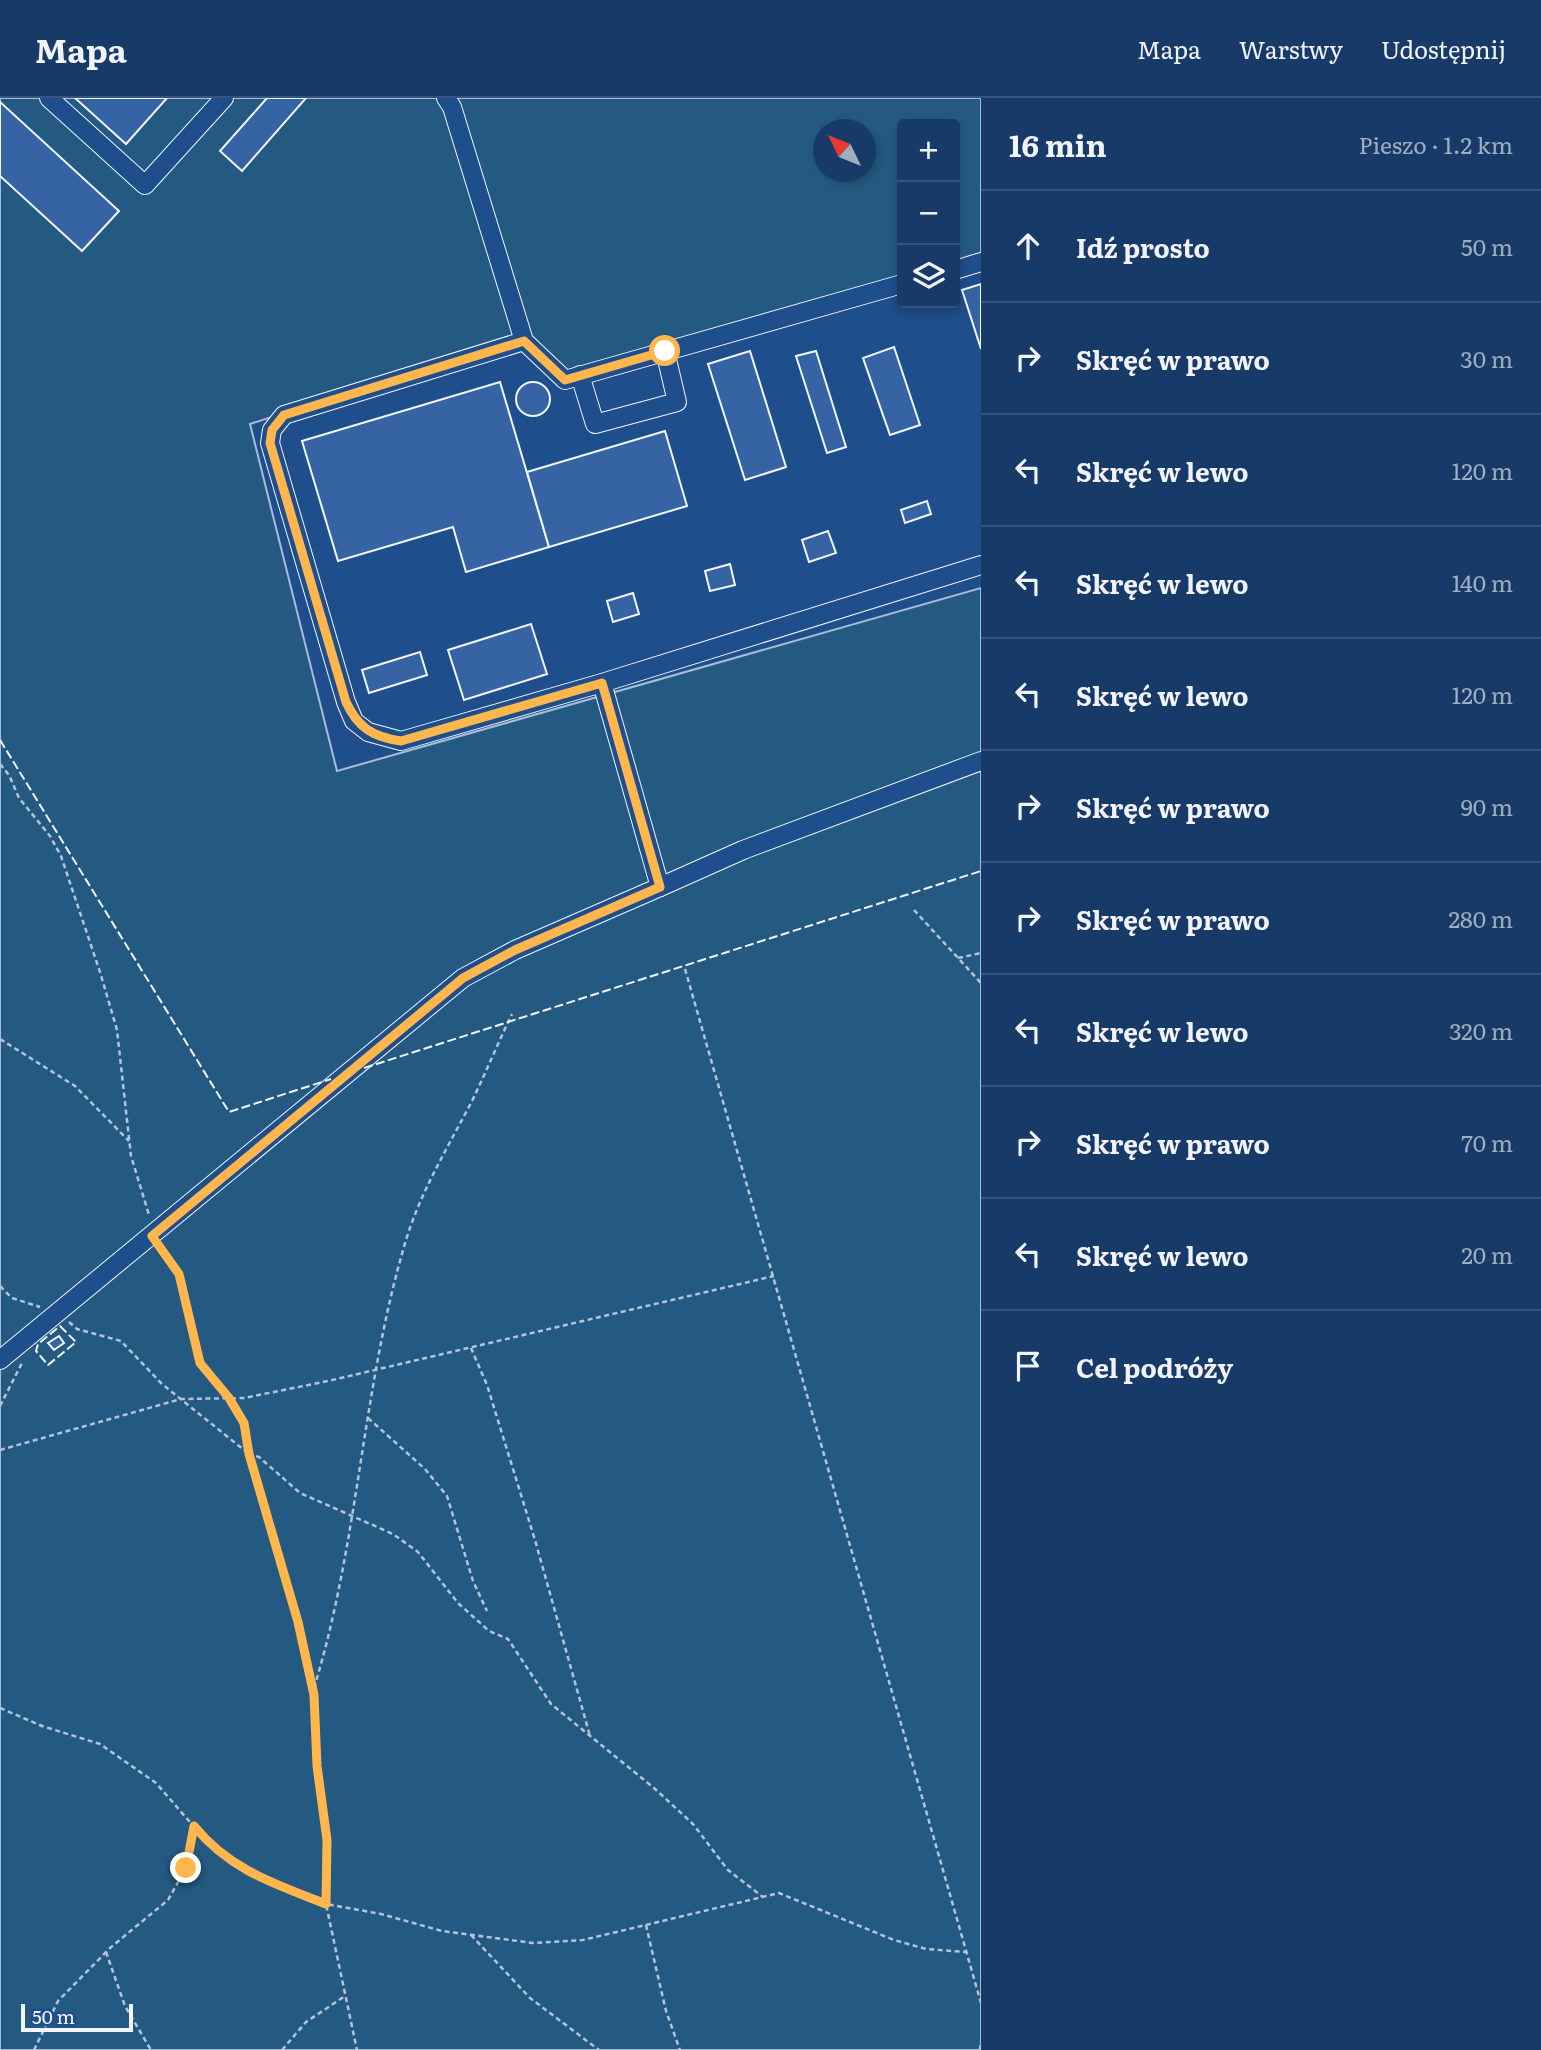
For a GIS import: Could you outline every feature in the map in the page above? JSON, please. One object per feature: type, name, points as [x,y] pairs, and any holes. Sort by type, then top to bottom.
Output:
[{"type":"lane","points":[[49,98],[145,185],[224,98]]},
{"type":"lane","points":[[446,98],[452,107],[524,341],[565,380],[897,285]]},
{"type":"lane","points":[[960,268],[981,262]]},
{"type":"lane","points":[[524,341],[284,415],[272,430],[270,443],[346,702],[355,721],[368,732],[401,741],[602,683],[981,565]]},
{"type":"lane","points":[[580,375],[595,424],[677,402],[665,351]]},
{"type":"lane","points":[[602,683],[660,887]]},
{"type":"lane","points":[[6,1355],[463,978],[515,950],[744,850],[981,761]]},
{"type":"path","points":[[0,764],[9,775],[19,798],[50,836],[61,856],[117,1030],[129,1141],[152,1236],[179,1274],[200,1363],[229,1398],[244,1423],[249,1454],[298,1622],[313,1691],[327,1840],[326,1904],[357,2050]]},
{"type":"path","points":[[914,910],[981,983]]},
{"type":"path","points":[[958,958],[981,953]]},
{"type":"path","points":[[685,969],[981,2003]]},
{"type":"path","points":[[313,1691],[335,1608],[375,1371],[406,1241],[418,1204],[512,1014]]},
{"type":"path","points":[[0,1039],[75,1086],[129,1141]]},
{"type":"path","points":[[0,1450],[181,1399],[244,1398],[375,1371],[774,1276]]},
{"type":"path","points":[[0,1286],[12,1298],[40,1307],[77,1329],[121,1340],[181,1399],[249,1454],[259,1457],[299,1493],[393,1534],[418,1552],[458,1603],[489,1631],[508,1639],[551,1704],[693,1824],[728,1870],[763,1897]]},
{"type":"path","points":[[471,1348],[511,1459],[590,1736]]},
{"type":"path","points":[[0,1406],[23,1364],[6,1355]]},
{"type":"path","points":[[368,1418],[425,1469],[447,1496],[466,1548],[473,1581],[486,1611]]},
{"type":"path","points":[[0,1707],[42,1726],[100,1744],[156,1783],[209,1844],[244,1871],[326,1904],[381,1914],[442,1931],[551,1944],[583,1940],[779,1893],[926,1949],[966,1952]]},
{"type":"path","points":[[34,2050],[58,2001],[106,1952],[168,1900],[186,1868],[194,1826]]},
{"type":"path","points":[[646,1924],[667,2011],[680,2050]]},
{"type":"path","points":[[471,1935],[530,1998],[599,2050]]},
{"type":"path","points":[[106,1952],[125,2006],[151,2050]]},
{"type":"path","points":[[282,2050],[306,2022],[346,1996]]},
{"type":"path","points":[[980,2050],[981,2041]]},
{"type":"shaded area","points":[[0,98],[981,98],[981,255],[960,261],[960,119],[897,119],[897,279],[569,376],[513,338],[250,424],[337,771],[981,588],[981,2050],[0,2050]]},
{"type":"building","points":[[75,98],[167,98],[126,144]]},
{"type":"building","points":[[267,98],[306,98],[242,171],[220,151]]},
{"type":"building","points":[[0,102],[119,211],[82,251],[0,176]]},
{"type":"building","points":[[981,284],[981,349],[962,290]]},
{"type":"building","points":[[894,347],[920,425],[890,435],[863,358]]},
{"type":"building","points":[[750,351],[786,467],[745,480],[708,364]]},
{"type":"building","points":[[816,351],[846,447],[827,453],[796,356]]},
{"type":"building","points":[[500,382],[549,547],[466,572],[453,527],[338,561],[302,441]]},
{"type":"building","points":[[533,382],[545,387],[550,399],[545,411],[533,416],[521,411],[516,399],[521,387]]},
{"type":"building","points":[[665,431],[687,506],[549,547],[527,472]]},
{"type":"building","points":[[927,501],[931,514],[905,523],[901,510]]},
{"type":"building","points":[[828,531],[836,553],[809,562],[802,540]]},
{"type":"building","points":[[730,564],[735,585],[710,591],[705,571]]},
{"type":"building","points":[[633,593],[639,614],[613,622],[607,601]]},
{"type":"building","points":[[531,624],[547,674],[464,700],[448,650]]},
{"type":"building","points":[[420,652],[427,675],[369,693],[362,670]]},
{"type":"building","points":[[59,1336],[64,1343],[54,1350],[48,1343]]},
{"type":"fence","points":[[0,740],[229,1112],[331,1079]]},
{"type":"fence","points":[[364,1068],[981,871]]},
{"type":"fence","points":[[60,1326],[76,1342],[48,1365],[36,1351],[38,1344],[60,1326]]},
{"type":"route","points":[[186,1868],[194,1826],[209,1844],[244,1871],[267,1883],[326,1904],[327,1840],[317,1766],[314,1695],[298,1622],[249,1454],[244,1423],[229,1398],[204,1372],[179,1274],[152,1236],[409,1020],[463,978],[515,950],[660,887],[602,683],[401,741],[368,732],[355,721],[346,702],[270,443],[272,430],[284,415],[524,341],[531,351],[565,380],[665,351]]}]
